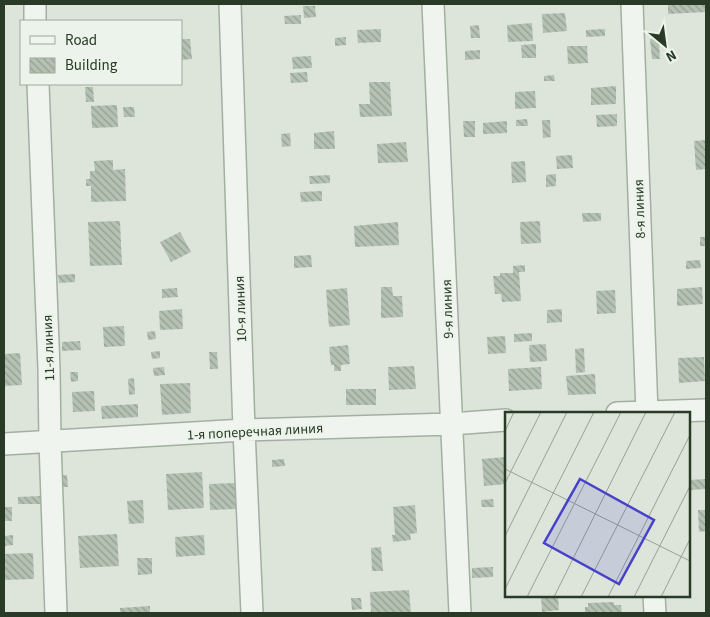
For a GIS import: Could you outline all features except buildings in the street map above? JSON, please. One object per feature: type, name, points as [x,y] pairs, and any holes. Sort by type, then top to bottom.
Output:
[{"type":"street","points":[[35,4],[35,20]]},
{"type":"street","name":"10-я линия","points":[[230,4],[252,613]]},
{"type":"street","name":"9-я линия","points":[[433,4],[460,613]]},
{"type":"street","name":"8-я линия","points":[[632,4],[647,412]]},
{"type":"street","name":"11-я линия","points":[[38,85],[50,369],[50,442],[56,613]]},
{"type":"street","points":[[647,412],[706,410]]},
{"type":"street","name":"1-я поперечная линия","points":[[4,444],[244,430],[452,424],[505,420]]},
{"type":"street","points":[[654,597],[655,613]]}]
